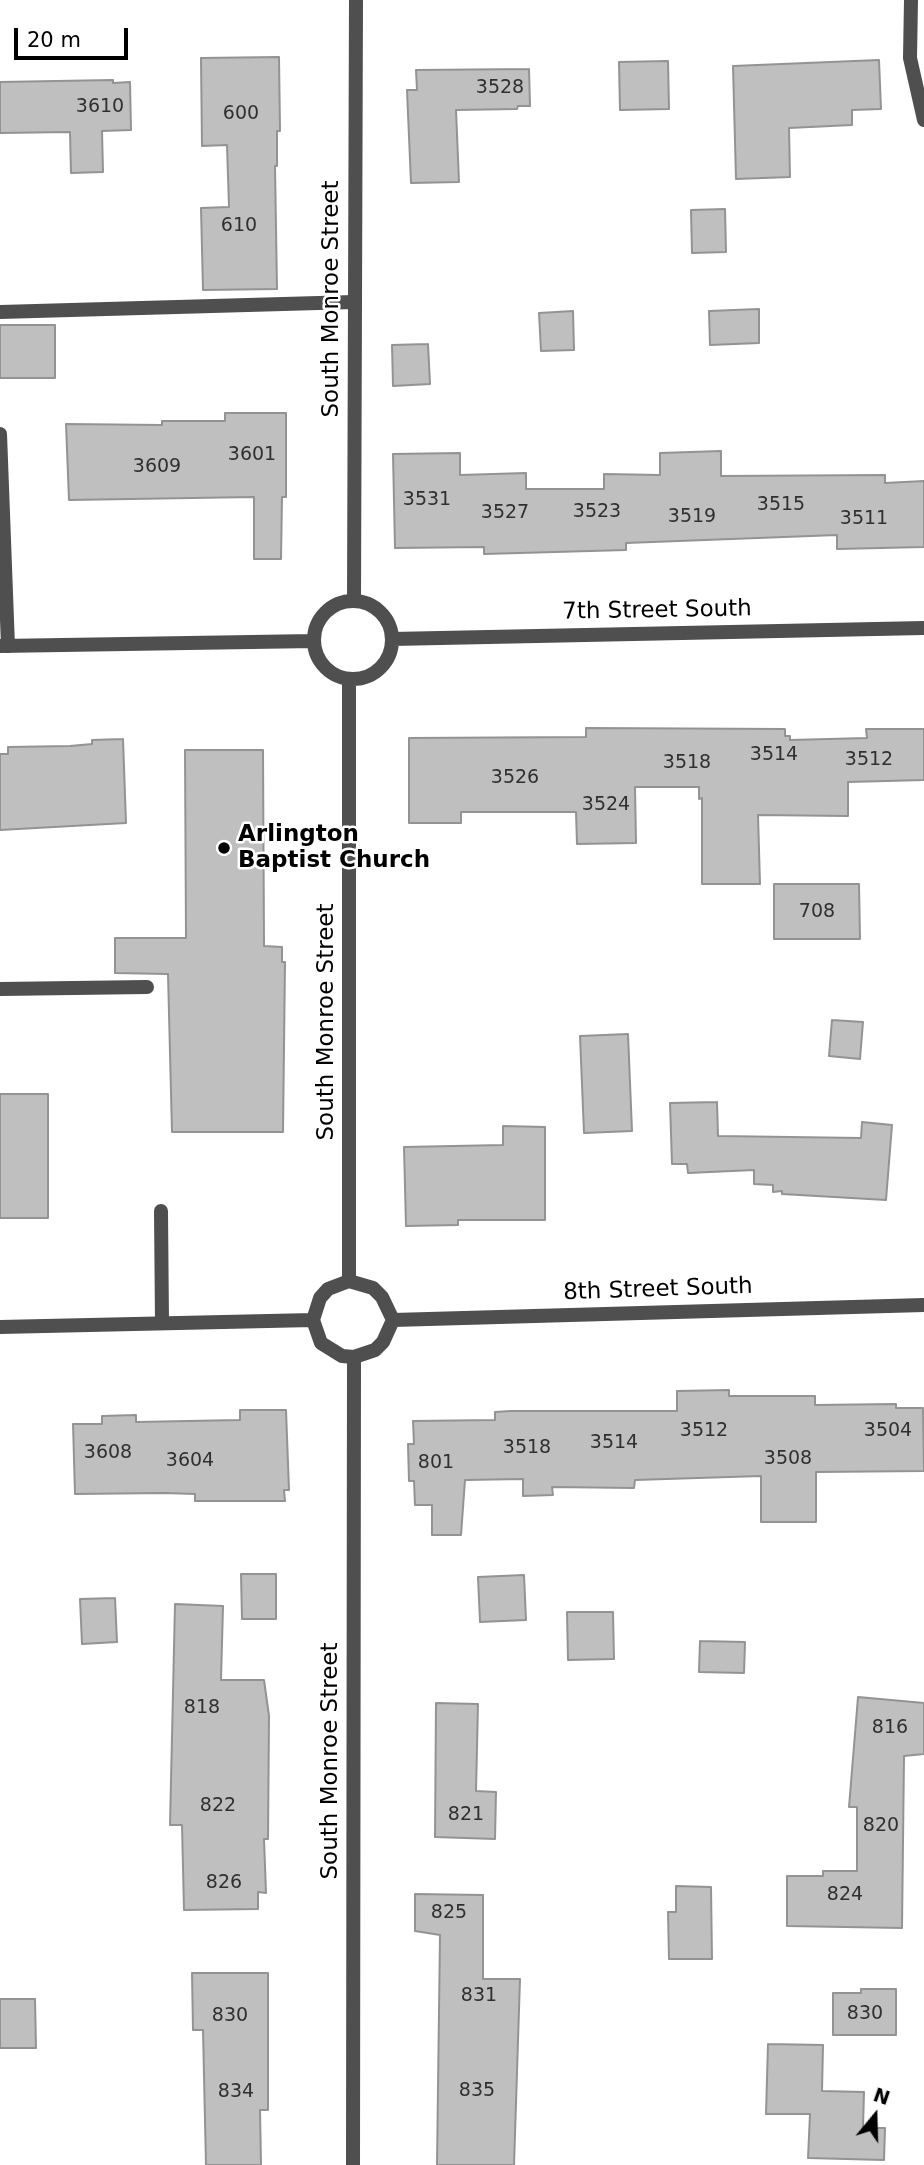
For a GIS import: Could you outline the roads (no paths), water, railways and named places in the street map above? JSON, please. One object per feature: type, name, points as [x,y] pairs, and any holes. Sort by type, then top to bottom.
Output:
[{"type":"street","name":"South Monroe Street","points":[[354,599],[356,0]]},
{"type":"street","points":[[911,0],[910,58],[924,120]]},
{"type":"street","points":[[0,312],[354,302]]},
{"type":"street","points":[[0,434],[4,646],[314,641]]},
{"type":"street","points":[[354,599],[366,603],[384,617],[392,639],[390,652],[374,673],[349,679],[338,676],[321,662],[314,641],[321,617],[330,608],[354,599]]},
{"type":"street","name":"7th Street South","points":[[392,639],[924,628]]},
{"type":"street","name":"South Monroe Street","points":[[349,679],[349,1281]]},
{"type":"street","points":[[0,989],[146,987]]},
{"type":"street","points":[[161,1211],[162,1323]]},
{"type":"street","points":[[349,1281],[373,1288],[382,1297],[393,1320],[383,1342],[375,1350],[354,1357],[342,1356],[321,1343],[313,1320],[320,1298],[328,1289],[349,1281]]},
{"type":"street","name":"8th Street South","points":[[393,1320],[924,1305]]},
{"type":"street","points":[[0,1327],[313,1320]]},
{"type":"street","name":"South Monroe Street","points":[[353,2165],[354,1357]]},
{"type":"place","name":"Arlington Baptist Church","points":[[224,848]]}]
